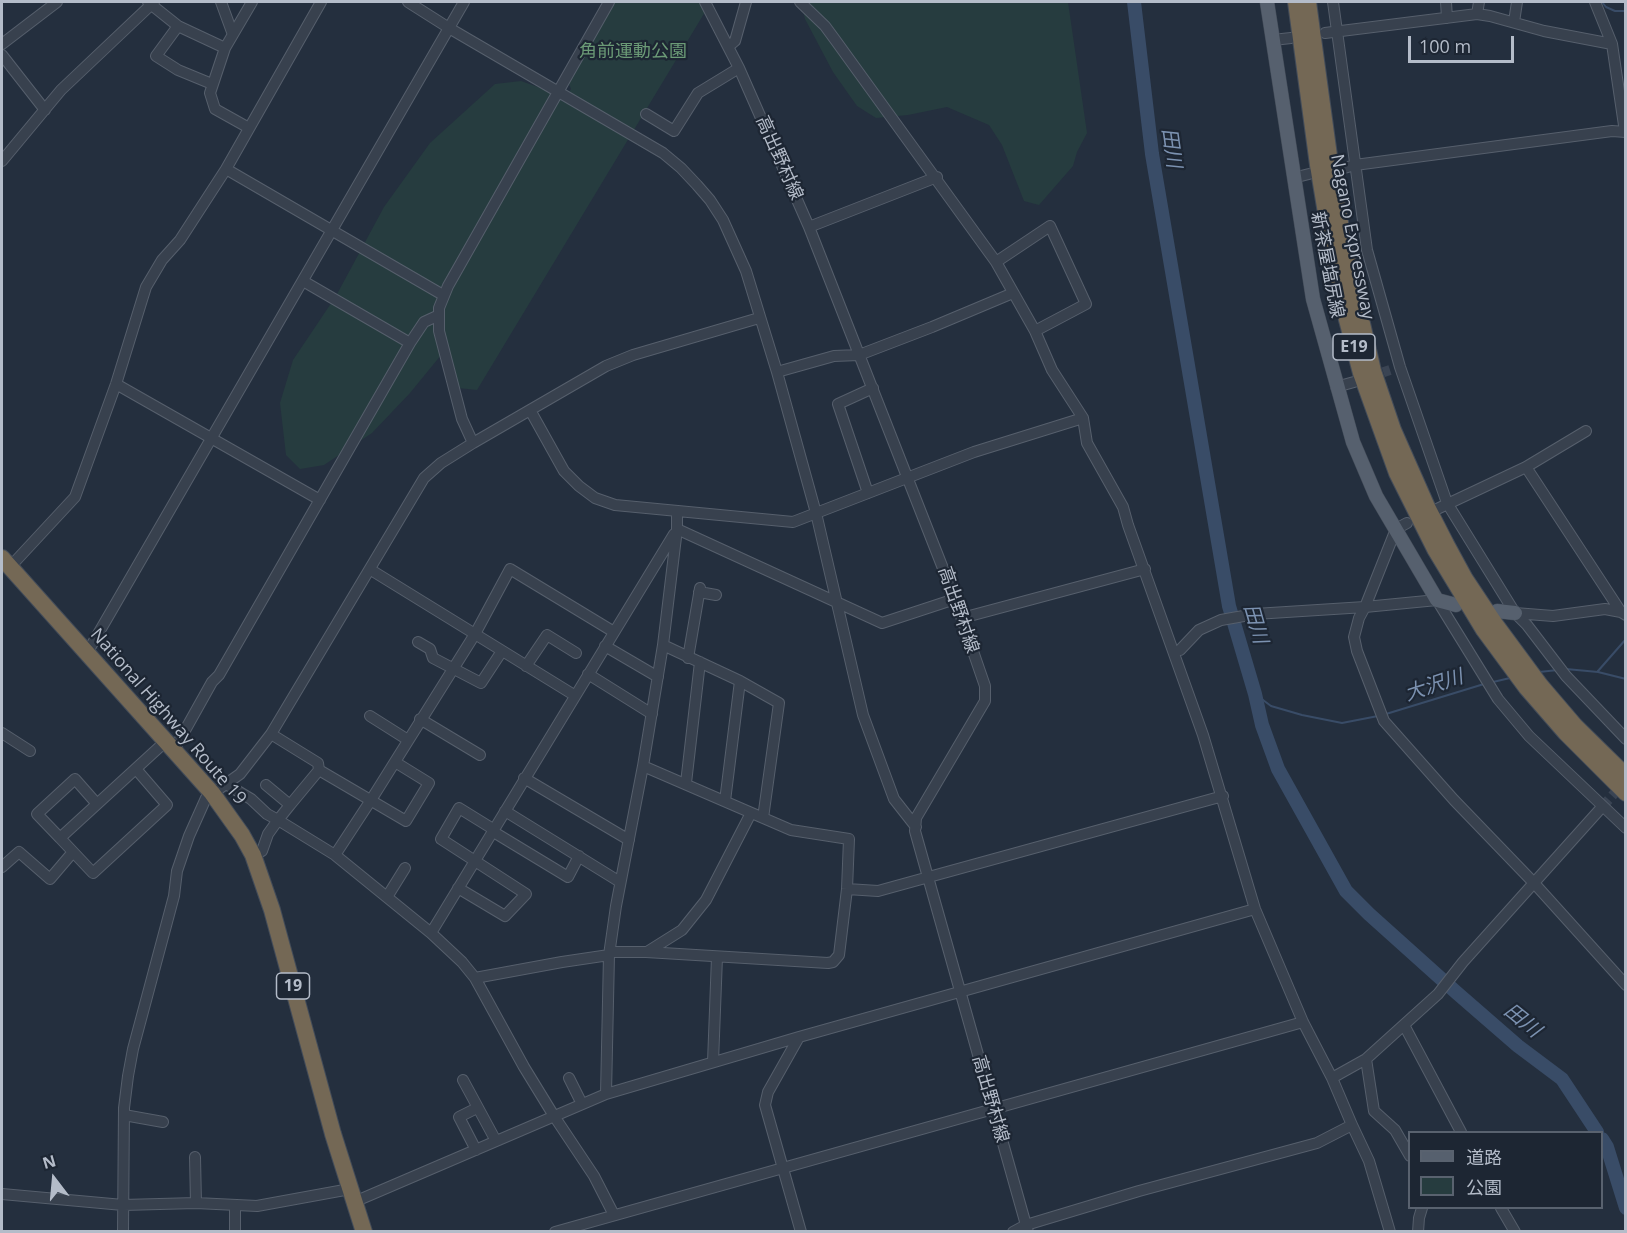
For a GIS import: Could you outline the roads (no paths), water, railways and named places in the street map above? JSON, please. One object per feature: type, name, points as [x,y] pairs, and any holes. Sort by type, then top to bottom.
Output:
[{"type":"highway","name":"Nagano Expressway","points":[[1296,2],[1332,249],[1361,373],[1382,434],[1415,512],[1454,584],[1533,686],[1566,733],[1626,793]]},
{"type":"highway","name":"Nagano Expressway","points":[[1308,2],[1344,246],[1373,371],[1393,430],[1431,516],[1513,660]]},
{"type":"highway","name":"National Highway Route 19","points":[[6,562],[170,745],[219,788],[253,855],[273,910],[330,1125],[364,1232]]},
{"type":"highway","name":"Nagano Expressway","points":[[1533,686],[1626,776]]},
{"type":"main road","name":"新茶屋塩尻線","points":[[1267,2],[1313,299],[1336,387],[1353,442],[1376,496],[1402,526],[1437,600]]},
{"type":"main road","points":[[1437,600],[1456,604]]},
{"type":"main road","points":[[1497,611],[1515,613]]},
{"type":"street","points":[[2,44],[57,2]]},
{"type":"street","points":[[221,2],[232,32]]},
{"type":"street","points":[[249,128],[215,109],[210,93],[232,32],[252,2]]},
{"type":"street","points":[[6,562],[75,496],[116,384],[146,286],[162,260],[180,240],[226,169],[321,2]]},
{"type":"street","points":[[408,2],[448,28],[663,153],[697,185],[723,220],[746,271],[777,372],[816,513],[863,715],[894,799],[916,827]]},
{"type":"street","points":[[87,653],[464,2]]},
{"type":"street","points":[[473,442],[458,408],[439,331],[437,316],[443,295],[609,2]]},
{"type":"street","name":"高出野村線","points":[[705,2],[729,46],[809,227],[956,599],[985,686],[985,701],[916,818],[916,827],[992,1110],[1027,1228]]},
{"type":"street","points":[[729,46],[735,41],[746,2]]},
{"type":"street","points":[[800,2],[825,26],[937,177],[996,262],[1035,331],[1052,370],[1083,418],[1087,443],[1123,507],[1145,569],[1203,735],[1255,909],[1303,1022],[1332,1078],[1370,1161],[1390,1232]]},
{"type":"street","points":[[1333,2],[1367,250],[1395,369],[1447,502],[1515,613],[1566,675],[1626,739]]},
{"type":"street","points":[[1446,2],[1447,18]]},
{"type":"street","points":[[1477,14],[1479,2]]},
{"type":"street","points":[[1514,22],[1517,2]]},
{"type":"street","points":[[1344,168],[1612,131],[1625,132],[1612,44],[1594,2]]},
{"type":"street","points":[[2,161],[61,90],[151,3],[178,26],[225,48]]},
{"type":"street","points":[[1325,33],[1477,14],[1544,31],[1612,44]]},
{"type":"street","points":[[178,26],[156,56],[178,70],[213,84]]},
{"type":"street","points":[[1273,40],[1290,38]]},
{"type":"street","points":[[2,55],[45,110]]},
{"type":"street","points":[[646,114],[674,131],[699,93],[739,68]]},
{"type":"street","points":[[226,169],[443,295]]},
{"type":"street","points":[[1293,178],[1310,174]]},
{"type":"street","points":[[809,227],[937,177]]},
{"type":"street","points":[[996,262],[1050,226],[1086,304],[1035,331]]},
{"type":"street","points":[[303,281],[410,343]]},
{"type":"street","points":[[777,372],[834,356],[860,355],[1013,293]]},
{"type":"street","points":[[60,838],[136,769],[170,745],[320,500],[410,343],[424,322],[437,316]]},
{"type":"street","points":[[123,1232],[124,1115],[133,1049],[174,896],[177,871],[189,836],[206,798],[240,774],[271,734],[424,478],[441,463],[473,442],[606,366],[633,355],[759,318]]},
{"type":"street","points":[[1336,387],[1354,381]]},
{"type":"street","points":[[116,384],[320,500]]},
{"type":"street","points":[[868,493],[838,404],[873,388]]},
{"type":"street","points":[[530,410],[564,471],[596,498],[615,506],[793,522],[974,452],[1083,418]]},
{"type":"street","points":[[1437,508],[1526,467],[1586,431]]},
{"type":"street","points":[[1526,467],[1623,614]]},
{"type":"street","points":[[606,1094],[609,954],[620,882],[644,766],[663,645],[678,529],[677,512]]},
{"type":"street","points":[[1402,526],[1359,618],[1354,638],[1384,721],[1626,985]]},
{"type":"street","points":[[678,529],[882,623],[956,599]]},
{"type":"street","points":[[431,933],[678,529]]},
{"type":"street","points":[[335,855],[475,634],[510,569],[614,632]]},
{"type":"street","points":[[963,618],[1145,569]]},
{"type":"street","points":[[1145,569],[1153,581],[1180,650],[1205,729],[1203,735]]},
{"type":"street","points":[[371,570],[574,696]]},
{"type":"street","points":[[688,657],[700,590],[716,595]]},
{"type":"street","points":[[1180,650],[1199,630],[1221,620],[1255,614],[1437,600],[1498,699],[1529,736],[1626,828]]},
{"type":"street","points":[[1515,613],[1553,616],[1605,609],[1623,614]]},
{"type":"street","points":[[526,666],[547,635],[576,653]]},
{"type":"street","points":[[418,642],[430,649],[433,658],[481,683],[502,651]]},
{"type":"street","points":[[663,645],[740,681],[778,703],[763,818]]},
{"type":"street","points":[[605,646],[657,677]]},
{"type":"street","points":[[686,783],[700,662]]},
{"type":"street","points":[[588,674],[652,714]]},
{"type":"street","points":[[725,801],[740,681]]},
{"type":"street","points":[[370,716],[408,740]]},
{"type":"street","points":[[420,719],[480,755]]},
{"type":"street","points":[[2,733],[30,751]]},
{"type":"street","points":[[271,734],[318,763],[320,770],[406,821],[429,783],[395,762]]},
{"type":"street","points":[[475,978],[609,954],[646,952],[828,963],[833,962],[839,955],[847,889],[849,839],[791,830],[644,766]]},
{"type":"street","points":[[98,804],[75,779],[37,814],[93,873],[168,805],[136,769]]},
{"type":"street","points":[[253,855],[262,851],[268,834],[278,820],[320,770]]},
{"type":"street","points":[[524,778],[629,840]]},
{"type":"street","points":[[266,785],[290,805]]},
{"type":"street","points":[[219,788],[250,799],[267,814],[335,855],[431,933],[462,962],[475,978],[554,1116],[589,1167],[614,1215]]},
{"type":"street","points":[[847,889],[878,891],[1222,796]]},
{"type":"street","points":[[1332,1078],[1366,1059],[1440,992],[1460,965],[1602,807]]},
{"type":"street","points":[[458,888],[505,916],[526,894],[441,839],[459,808],[568,877],[579,856]]},
{"type":"street","points":[[505,811],[620,882]]},
{"type":"street","points":[[646,952],[682,930],[706,900],[751,813]]},
{"type":"street","points":[[2,867],[19,852],[50,879],[73,852]]},
{"type":"street","points":[[387,897],[405,868]]},
{"type":"street","points":[[2,1194],[123,1205],[196,1203],[256,1206],[352,1196],[496,1142],[606,1094],[799,1037],[1255,909]]},
{"type":"street","points":[[713,1062],[717,957]]},
{"type":"street","points":[[555,1232],[1303,1022]]},
{"type":"street","points":[[1404,1025],[1460,1131]]},
{"type":"street","points":[[799,1037],[768,1092],[765,1105],[801,1232]]},
{"type":"street","points":[[1366,1059],[1374,1111],[1395,1130],[1408,1153]]},
{"type":"street","points":[[569,1078],[582,1104]]},
{"type":"street","points":[[462,1080],[496,1142]]},
{"type":"street","points":[[476,1150],[459,1117],[477,1108]]},
{"type":"street","points":[[124,1115],[163,1122]]},
{"type":"street","points":[[1013,1232],[1317,1143],[1352,1125]]},
{"type":"street","points":[[195,1157],[196,1203]]},
{"type":"street","points":[[235,1205],[235,1232]]},
{"type":"street","points":[[1419,1232],[1422,1209]]},
{"type":"street","points":[[1502,1209],[1515,1232]]},
{"type":"waterway","name":"田川","points":[[1134,2],[1152,154],[1229,606],[1262,725],[1278,769],[1346,891],[1457,993],[1518,1046],[1562,1079],[1596,1131]]},
{"type":"waterway","points":[[1602,2],[1606,7],[1615,11],[1626,11]]},
{"type":"waterway","points":[[1598,671],[1626,639]]},
{"type":"waterway","name":"大沢川","points":[[1566,669],[1598,672],[1626,679]]},
{"type":"waterway","name":"大沢川","points":[[1539,672],[1558,670]]},
{"type":"waterway","name":"大沢川","points":[[1493,682],[1510,678]]},
{"type":"waterway","name":"大沢川","points":[[1386,714],[1484,684]]},
{"type":"waterway","name":"大沢川","points":[[1255,694],[1271,706],[1342,723],[1378,716]]},
{"type":"waterway","name":"田川","points":[[1603,1141],[1626,1208]]},
{"type":"tunnel","points":[[1369,377],[1390,370]]},
{"type":"tunnel","points":[[1602,807],[1623,784]]},
{"type":"park label","name":"角前運動公園","points":[[633,52]]}]
